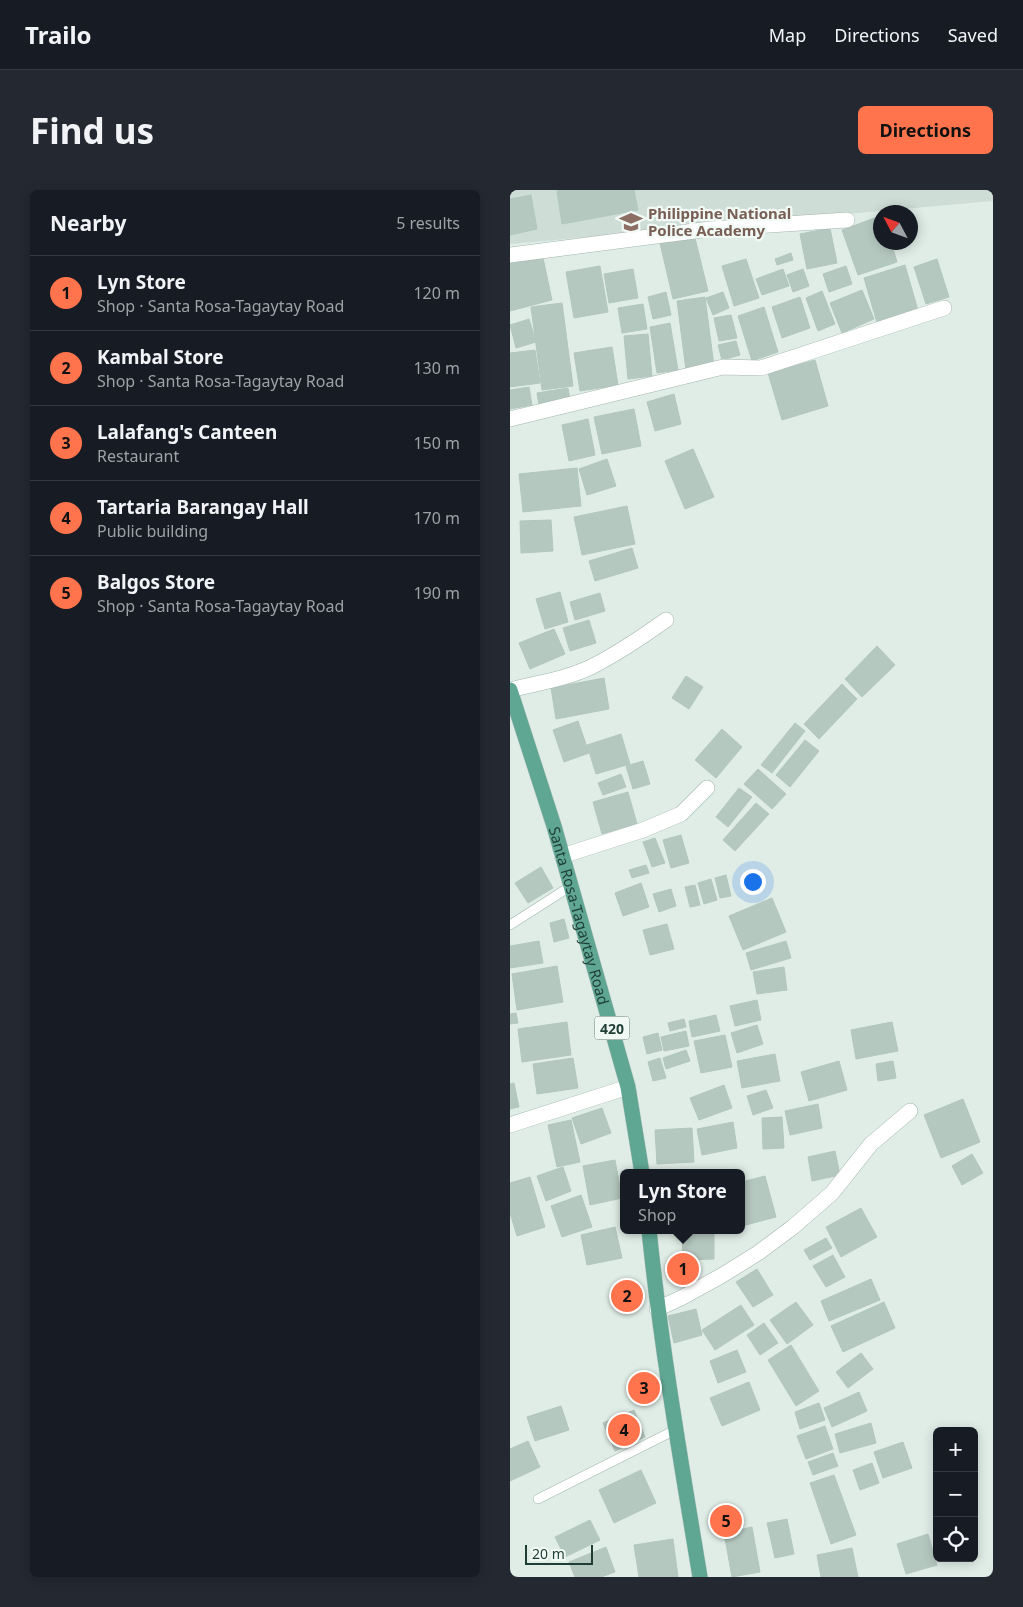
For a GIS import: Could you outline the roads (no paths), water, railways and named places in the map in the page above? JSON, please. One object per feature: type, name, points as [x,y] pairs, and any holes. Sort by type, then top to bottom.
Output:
[{"type":"main road","name":"Santa Rosa-Tagaytay Road","points":[[510,690],[571,886],[628,1087],[641,1169]]},
{"type":"main road","points":[[649,1234],[657,1309],[700,1577]]},
{"type":"street","points":[[510,255],[710,229],[847,220]]},
{"type":"street","points":[[510,419],[723,367],[761,368],[944,308]]},
{"type":"street","points":[[510,690],[558,678],[590,667],[638,640],[666,620]]},
{"type":"street","points":[[562,856],[643,830],[681,814],[707,788]]},
{"type":"street","points":[[510,1125],[628,1087]]},
{"type":"street","points":[[657,1309],[721,1276],[758,1253],[793,1227],[832,1193],[871,1144],[910,1111]]},
{"type":"lane","points":[[510,925],[571,886]]},
{"type":"lane","points":[[538,1499],[675,1430]]},
{"type":"place","name":"Philippine National Police Academy","points":[[631,222]]},
{"type":"place","name":"Lyn Store","points":[[683,1269]]},
{"type":"place","name":"Kambal Store","points":[[627,1296]]},
{"type":"place","name":"Lalafang's Canteen","points":[[644,1388]]},
{"type":"place","name":"Tartaria Barangay Hall","points":[[624,1430]]},
{"type":"place","name":"Balgos Store","points":[[726,1521]]}]
